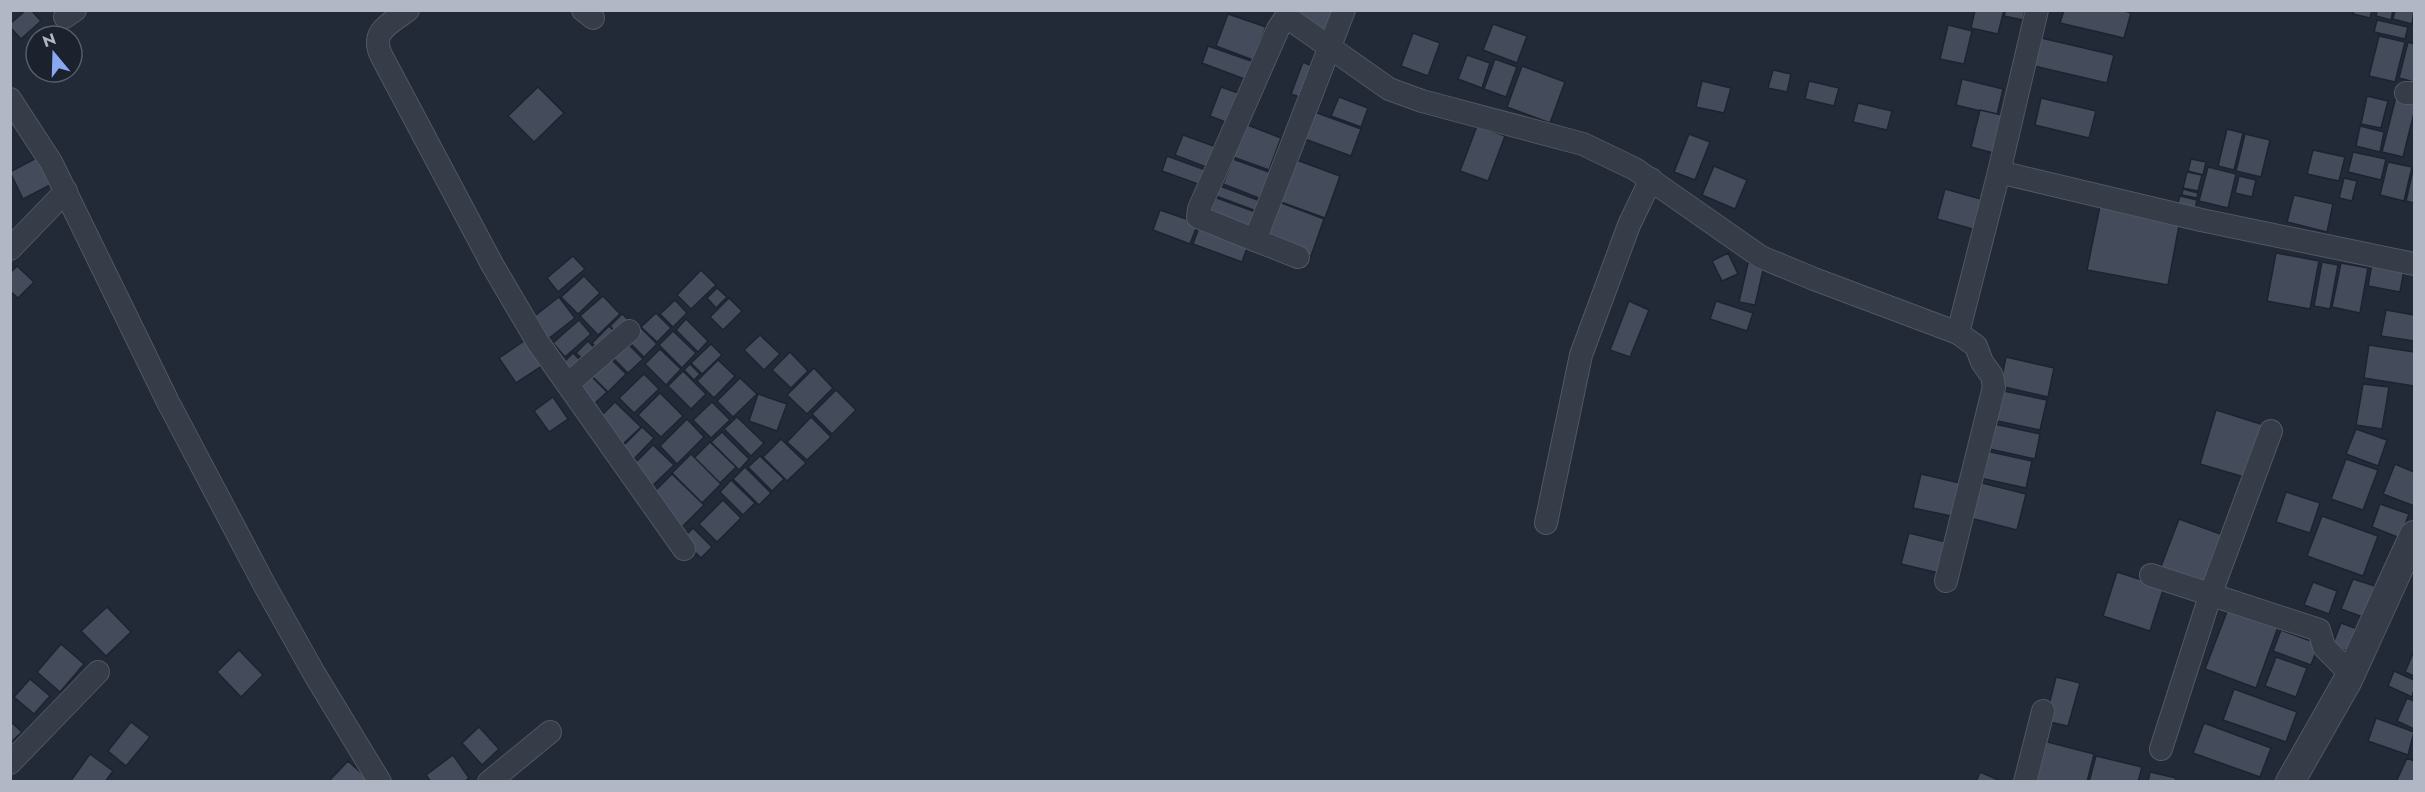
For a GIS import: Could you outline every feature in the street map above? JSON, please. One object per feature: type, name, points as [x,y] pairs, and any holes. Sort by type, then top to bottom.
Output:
[{"type":"street","points":[[408,10],[382,30],[377,38],[378,48],[493,266],[537,340],[684,549]]},
{"type":"street","points":[[1255,240],[1344,10]]},
{"type":"street","points":[[1958,333],[2000,172],[2037,10]]},
{"type":"street","points":[[1298,257],[1198,217],[1199,208],[1278,28],[1284,20],[1291,20],[1389,89],[1583,144],[1651,179],[1761,257],[1958,333],[1976,346],[1982,362],[1992,376],[1994,387],[1946,581]]},
{"type":"street","points":[[10,99],[46,153],[66,191],[137,340],[220,503],[315,675],[379,781]]},
{"type":"street","points":[[2000,172],[2201,220],[2415,264]]},
{"type":"street","points":[[1546,523],[1581,355],[1629,225],[1651,179]]},
{"type":"street","points":[[10,249],[66,191]]},
{"type":"street","points":[[568,384],[629,331]]},
{"type":"street","points":[[2161,749],[2211,593],[2271,431]]},
{"type":"street","points":[[2290,782],[2348,680],[2413,543]]},
{"type":"street","points":[[2151,575],[2319,630],[2324,647],[2345,668],[2348,680]]},
{"type":"street","points":[[10,763],[98,672]]},
{"type":"street","points":[[2025,782],[2043,711]]},
{"type":"street","points":[[489,782],[550,732]]},
{"type":"building","points":[[26,10],[31,10],[41,21],[38,24],[24,24],[24,36],[21,39],[10,24]]},
{"type":"building","points":[[1289,10],[1341,10],[1325,34]]},
{"type":"building","points":[[1975,10],[2004,10],[1998,34],[1971,28]]},
{"type":"building","points":[[2006,10],[2025,10],[2023,20],[2004,16]]},
{"type":"building","points":[[2064,10],[2121,10],[2131,13],[2124,38],[2060,23]]},
{"type":"building","points":[[2354,10],[2372,10],[2370,18],[2353,14]]},
{"type":"building","points":[[2377,10],[2393,10],[2391,20],[2376,16]]},
{"type":"building","points":[[2395,10],[2414,10],[2412,24],[2393,19]]},
{"type":"building","points":[[1228,14],[1266,27],[1253,60],[1216,46]]},
{"type":"building","points":[[2377,20],[2408,27],[2405,39],[2374,32]]},
{"type":"building","points":[[1493,24],[1527,36],[1517,63],[1483,50]]},
{"type":"building","points":[[1948,25],[1972,31],[1964,64],[1940,59]]},
{"type":"building","points":[[1413,33],[1440,43],[1428,76],[1401,66]]},
{"type":"building","points":[[2379,36],[2405,42],[2395,82],[2369,76]]},
{"type":"building","points":[[2037,37],[2114,55],[2107,83],[2030,65]]},
{"type":"building","points":[[2408,42],[2414,44],[2414,82],[2399,78]]},
{"type":"building","points":[[1208,46],[1254,62],[1247,80],[1202,63]]},
{"type":"building","points":[[1467,55],[1490,63],[1482,88],[1458,79]]},
{"type":"building","points":[[1495,59],[1517,67],[1506,97],[1484,89]]},
{"type":"building","points":[[1303,62],[1319,69],[1308,100],[1291,94]]},
{"type":"building","points":[[1522,66],[1565,82],[1550,123],[1507,107]]},
{"type":"building","points":[[1773,70],[1791,74],[1787,92],[1768,88]]},
{"type":"building","points":[[1962,79],[2003,89],[1997,115],[1956,105]]},
{"type":"building","points":[[1702,81],[1731,88],[1724,113],[1696,107]]},
{"type":"building","points":[[1809,81],[1839,88],[1834,106],[1805,99]]},
{"type":"building","points":[[538,87],[564,113],[534,142],[508,116]]},
{"type":"building","points":[[1221,87],[1244,95],[1233,125],[1210,116]]},
{"type":"building","points":[[2397,93],[2414,98],[2414,113],[2403,157],[2382,152]]},
{"type":"building","points":[[2367,96],[2388,101],[2381,128],[2361,124]]},
{"type":"building","points":[[1339,97],[1368,108],[1361,127],[1331,116]]},
{"type":"building","points":[[2041,98],[2096,111],[2089,138],[2035,125]]},
{"type":"building","points":[[1858,103],[1892,111],[1887,130],[1853,122]]},
{"type":"building","points":[[1980,110],[2011,117],[2001,155],[1971,147]]},
{"type":"building","points":[[1312,111],[1361,129],[1351,156],[1302,138]]},
{"type":"building","points":[[1245,124],[1281,138],[1269,170],[1233,157]]},
{"type":"building","points":[[1477,126],[1505,136],[1488,181],[1460,171]]},
{"type":"building","points":[[2360,126],[2384,132],[2380,152],[2356,146]]},
{"type":"building","points":[[2227,129],[2243,133],[2234,170],[2218,166]]},
{"type":"building","points":[[1689,134],[1710,142],[1695,180],[1674,172]]},
{"type":"building","points":[[2245,134],[2270,140],[2261,177],[2236,171]]},
{"type":"building","points":[[1183,135],[1222,149],[1214,170],[1175,155]]},
{"type":"building","points":[[2313,150],[2345,157],[2339,181],[2307,174]]},
{"type":"building","points":[[2353,152],[2386,159],[2381,180],[2348,172]]},
{"type":"building","points":[[40,156],[54,183],[23,199],[10,172]]},
{"type":"building","points":[[1167,156],[1211,172],[1206,187],[1162,171]]},
{"type":"building","points":[[1233,159],[1274,174],[1264,200],[1223,184]]},
{"type":"building","points":[[1294,159],[1340,176],[1325,218],[1278,201]]},
{"type":"building","points":[[2191,159],[2206,162],[2203,175],[2188,171]]},
{"type":"building","points":[[2388,162],[2412,167],[2404,201],[2380,195]]},
{"type":"building","points":[[1714,166],[1747,180],[1735,209],[1702,195]]},
{"type":"building","points":[[2414,166],[2414,203],[2406,201]]},
{"type":"building","points":[[2208,167],[2236,174],[2228,208],[2199,201]]},
{"type":"building","points":[[2187,172],[2202,175],[2198,191],[2183,188]]},
{"type":"building","points":[[2239,176],[2256,180],[2252,197],[2235,193]]},
{"type":"building","points":[[2344,178],[2357,181],[2352,201],[2339,198]]},
{"type":"building","points":[[1220,186],[1263,202],[1259,212],[1216,196]]},
{"type":"building","points":[[1945,189],[1995,203],[1987,233],[1937,219]]},
{"type":"building","points":[[2183,189],[2198,193],[2197,198],[2182,195]]},
{"type":"building","points":[[2294,195],[2333,204],[2327,232],[2287,222]]},
{"type":"building","points":[[2180,196],[2197,200],[2194,214],[2176,210]]},
{"type":"building","points":[[1214,197],[1261,214],[1253,236],[1206,219]]},
{"type":"building","points":[[1279,202],[1324,219],[1311,256],[1265,239]]},
{"type":"building","points":[[2100,206],[2180,220],[2168,285],[2087,270]]},
{"type":"building","points":[[1160,210],[1198,223],[1190,244],[1153,230]]},
{"type":"building","points":[[1201,222],[1250,240],[1242,262],[1193,244]]},
{"type":"building","points":[[1728,253],[1738,274],[1722,281],[1712,261]]},
{"type":"building","points":[[2276,253],[2319,261],[2310,309],[2267,301]]},
{"type":"building","points":[[573,256],[585,269],[558,292],[547,278]]},
{"type":"building","points":[[2322,262],[2338,265],[2330,309],[2314,306]]},
{"type":"building","points":[[1748,263],[1764,266],[1755,305],[1739,302]]},
{"type":"building","points":[[2341,263],[2368,268],[2360,313],[2332,307]]},
{"type":"building","points":[[2372,264],[2404,270],[2400,292],[2368,286]]},
{"type":"building","points":[[17,266],[34,282],[18,298],[10,291],[10,273]]},
{"type":"building","points":[[701,270],[716,285],[691,309],[677,295]]},
{"type":"building","points":[[584,276],[600,293],[578,314],[561,297]]},
{"type":"building","points":[[717,288],[727,297],[716,308],[707,298]]},
{"type":"building","points":[[603,296],[620,314],[598,335],[580,316]]},
{"type":"building","points":[[559,297],[575,318],[548,339],[532,318]]},
{"type":"building","points":[[729,298],[742,311],[723,330],[710,317]]},
{"type":"building","points":[[675,300],[687,313],[673,327],[660,314]]},
{"type":"building","points":[[1629,301],[1649,310],[1630,357],[1610,350]]},
{"type":"building","points":[[1716,301],[1753,313],[1747,331],[1710,319]]},
{"type":"building","points":[[2386,310],[2414,315],[2414,341],[2381,336]]},
{"type":"building","points":[[656,313],[671,328],[657,342],[641,327]]},
{"type":"building","points":[[622,314],[633,324],[620,337],[610,326]]},
{"type":"building","points":[[686,319],[708,341],[698,352],[676,330]]},
{"type":"building","points":[[579,320],[591,334],[565,357],[553,343]]},
{"type":"building","points":[[609,326],[619,336],[602,353],[592,343]]},
{"type":"building","points":[[641,328],[657,344],[644,357],[628,341]]},
{"type":"building","points":[[673,331],[696,353],[682,368],[659,345]]},
{"type":"building","points":[[760,335],[780,354],[764,370],[744,350]]},
{"type":"building","points":[[524,341],[542,366],[516,383],[499,358]]},
{"type":"building","points":[[588,341],[599,353],[588,364],[576,353]]},
{"type":"building","points":[[627,343],[643,359],[628,373],[613,358]]},
{"type":"building","points":[[711,344],[722,355],[702,374],[691,363]]},
{"type":"building","points":[[2369,345],[2414,352],[2414,386],[2364,378]]},
{"type":"building","points":[[660,349],[681,369],[666,385],[645,364]]},
{"type":"building","points":[[790,352],[808,371],[791,388],[772,370]]},
{"type":"building","points":[[573,353],[585,365],[571,379],[559,367]]},
{"type":"building","points":[[608,356],[626,374],[608,392],[590,374]]},
{"type":"building","points":[[2006,357],[2054,368],[2048,397],[2000,386]]},
{"type":"building","points":[[718,360],[735,376],[714,398],[697,381]]},
{"type":"building","points":[[690,364],[700,374],[694,380],[684,370]]},
{"type":"building","points":[[814,368],[833,388],[807,414],[787,395]]},
{"type":"building","points":[[683,371],[706,394],[691,409],[668,386]]},
{"type":"building","points":[[589,374],[607,392],[594,404],[576,387]]},
{"type":"building","points":[[644,374],[659,389],[634,413],[619,398]]},
{"type":"building","points":[[740,378],[757,394],[733,417],[717,401]]},
{"type":"building","points":[[2363,384],[2389,387],[2382,429],[2356,425]]},
{"type":"building","points":[[836,390],[856,410],[832,434],[812,414]]},
{"type":"building","points":[[1999,390],[2047,400],[2040,430],[1993,420]]},
{"type":"building","points":[[660,393],[683,416],[661,437],[638,415]]},
{"type":"building","points":[[758,394],[787,404],[777,431],[749,421]]},
{"type":"building","points":[[553,397],[568,419],[549,432],[534,411]]},
{"type":"building","points":[[615,402],[641,427],[623,444],[598,419]]},
{"type":"building","points":[[712,402],[730,420],[711,438],[693,420]]},
{"type":"building","points":[[2216,410],[2267,426],[2251,479],[2200,464]]},
{"type":"building","points":[[737,417],[764,443],[751,456],[724,429]]},
{"type":"building","points":[[811,417],[831,437],[807,460],[787,442]]},
{"type":"building","points":[[687,419],[704,437],[677,464],[660,446]]},
{"type":"building","points":[[1990,423],[2040,434],[2035,459],[1985,448]]},
{"type":"building","points":[[642,427],[654,438],[632,461],[620,449]]},
{"type":"building","points":[[2356,429],[2387,440],[2378,466],[2346,454]]},
{"type":"building","points":[[722,432],[749,459],[739,470],[711,442]]},
{"type":"building","points":[[781,439],[806,463],[787,481],[763,457]]},
{"type":"building","points":[[710,442],[736,467],[719,484],[694,458]]},
{"type":"building","points":[[653,445],[674,465],[649,489],[629,469]]},
{"type":"building","points":[[1986,451],[2032,461],[2026,488],[1980,478]]},
{"type":"building","points":[[691,454],[721,484],[702,503],[672,473]]},
{"type":"building","points":[[760,456],[784,479],[772,491],[748,467]]},
{"type":"building","points":[[2346,459],[2378,470],[2363,510],[2331,499]]},
{"type":"building","points":[[2395,464],[2414,472],[2414,506],[2383,494]]},
{"type":"building","points":[[745,467],[771,493],[759,505],[733,479]]},
{"type":"building","points":[[672,474],[704,505],[680,529],[649,497]]},
{"type":"building","points":[[1921,474],[1964,484],[1956,517],[1913,508]]},
{"type":"building","points":[[731,480],[755,503],[743,515],[720,492]]},
{"type":"building","points":[[1978,482],[2026,494],[2017,530],[1970,518]]},
{"type":"building","points":[[2286,492],[2320,503],[2310,533],[2276,522]]},
{"type":"building","points":[[723,500],[741,518],[717,542],[699,524]]},
{"type":"building","points":[[2380,504],[2409,514],[2400,538],[2372,527]]},
{"type":"building","points":[[2322,516],[2378,536],[2363,576],[2307,556]]},
{"type":"building","points":[[2179,519],[2226,536],[2207,587],[2160,569]]},
{"type":"building","points":[[693,528],[712,547],[701,558],[682,539]]},
{"type":"building","points":[[1909,533],[1950,543],[1943,574],[1901,564]]},
{"type":"building","points":[[2117,572],[2164,587],[2150,631],[2103,616]]},
{"type":"building","points":[[2353,579],[2375,586],[2363,617],[2341,609]]},
{"type":"building","points":[[2313,582],[2337,591],[2329,614],[2304,605]]},
{"type":"building","points":[[107,607],[131,632],[106,656],[81,631]]},
{"type":"building","points":[[2228,609],[2278,627],[2256,688],[2205,669]]},
{"type":"building","points":[[2341,623],[2363,631],[2355,654],[2332,646]]},
{"type":"building","points":[[2281,630],[2319,644],[2311,665],[2273,651]]},
{"type":"building","points":[[61,644],[84,664],[60,692],[37,672]]},
{"type":"building","points":[[239,650],[263,675],[241,697],[217,672]]},
{"type":"building","points":[[2414,651],[2414,676],[2405,672]]},
{"type":"building","points":[[2276,657],[2307,668],[2296,697],[2265,686]]},
{"type":"building","points":[[2394,671],[2414,680],[2412,697],[2388,686]]},
{"type":"building","points":[[2056,677],[2080,683],[2068,726],[2045,721]]},
{"type":"building","points":[[30,679],[50,696],[34,714],[14,697]]},
{"type":"building","points":[[2234,689],[2297,712],[2286,742],[2223,720]]},
{"type":"building","points":[[2407,698],[2414,701],[2414,729],[2397,721]]},
{"type":"building","points":[[2376,718],[2414,732],[2408,755],[2368,741]]},
{"type":"building","points":[[10,721],[22,732],[10,743]]},
{"type":"building","points":[[131,722],[150,737],[126,766],[108,751]]},
{"type":"building","points":[[2204,723],[2271,748],[2260,777],[2193,753]]},
{"type":"building","points":[[479,727],[499,749],[482,765],[462,743]]},
{"type":"building","points":[[2040,740],[2094,754],[2087,782],[2030,782]]},
{"type":"building","points":[[90,754],[113,771],[105,782],[70,782]]},
{"type":"building","points":[[453,755],[469,778],[464,782],[431,782],[426,775]]},
{"type":"building","points":[[2096,756],[2142,767],[2138,782],[2089,782]]},
{"type":"building","points":[[2407,758],[2414,761],[2414,782],[2396,782]]},
{"type":"building","points":[[348,761],[368,779],[365,782],[328,782]]},
{"type":"building","points":[[1980,772],[2003,782],[1976,782]]},
{"type":"building","points":[[2150,772],[2176,778],[2175,782],[2148,782]]}]
